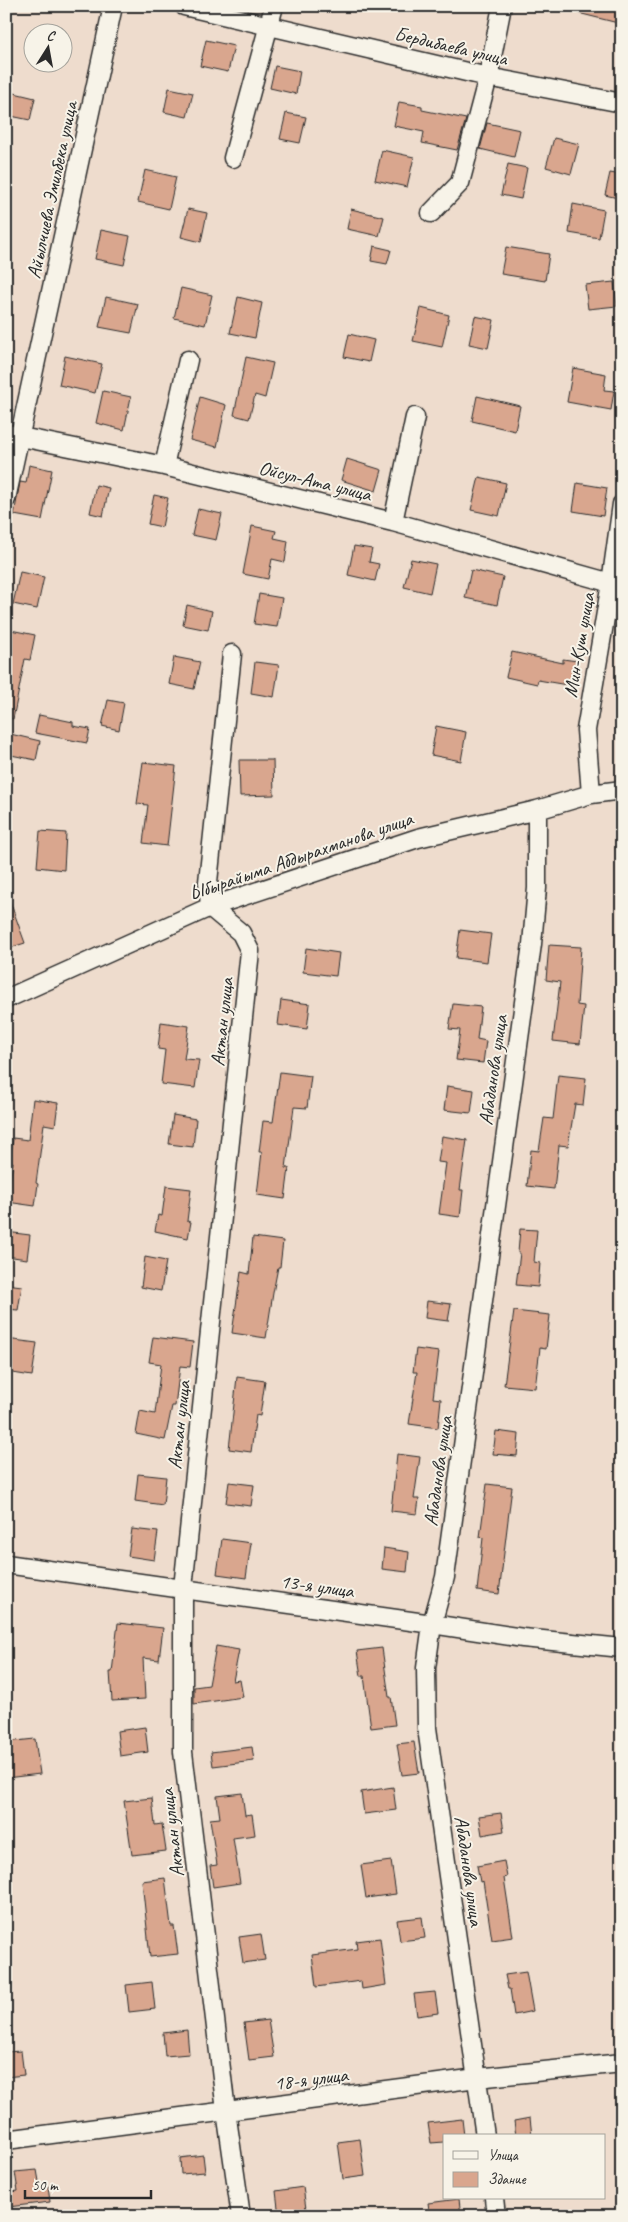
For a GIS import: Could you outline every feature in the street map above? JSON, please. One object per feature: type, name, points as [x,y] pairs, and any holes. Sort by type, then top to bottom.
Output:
[{"type":"street","name":"Айылчиева Эмилбека улица","points":[[6,499],[13,436],[113,6]]},
{"type":"street","name":"Бердибаева улица","points":[[184,6],[488,77],[622,103]]},
{"type":"street","points":[[233,158],[274,6]]},
{"type":"street","points":[[430,213],[460,183],[488,77],[502,6]]},
{"type":"street","points":[[164,466],[188,360]]},
{"type":"street","points":[[393,522],[415,417]]},
{"type":"street","name":"Ойсул-Ата улица","points":[[13,436],[164,466],[393,522],[611,583]]},
{"type":"street","name":"Мин-Куш улица","points":[[591,794],[586,730],[611,583],[622,504]]},
{"type":"street","points":[[210,907],[208,882],[232,654]]},
{"type":"street","name":"Ыбырайыма Абдырахманова улица","points":[[6,999],[210,907],[418,838],[537,810],[591,794],[622,790]]},
{"type":"street","name":"Абаданова улица","points":[[485,2134],[427,1728],[426,1668],[432,1624],[445,1577],[532,944],[536,888],[537,810]]},
{"type":"street","name":"Актан улица","points":[[210,907],[241,933],[250,951],[183,1588],[183,1752],[226,2111],[241,2216]]},
{"type":"street","name":"13-я улица","points":[[6,1564],[523,1638],[622,1648]]},
{"type":"street","name":"18-я улица","points":[[6,2140],[477,2078],[622,2063]]},
{"type":"street","points":[[494,2200],[496,2216]]},
{"type":"building","points":[[571,6],[622,6],[622,24],[570,11]]},
{"type":"building","points":[[206,40],[234,46],[228,72],[200,66]]},
{"type":"building","points":[[275,66],[300,71],[296,94],[270,88]]},
{"type":"building","points":[[169,88],[193,93],[187,117],[164,112]]},
{"type":"building","points":[[6,91],[35,98],[30,120],[6,115]]},
{"type":"building","points":[[399,102],[422,106],[422,110],[466,119],[457,150],[422,143],[424,132],[394,126]]},
{"type":"building","points":[[286,113],[306,117],[300,143],[280,139]]},
{"type":"building","points":[[487,123],[520,130],[514,157],[480,149]]},
{"type":"building","points":[[554,138],[579,144],[571,174],[546,167]]},
{"type":"building","points":[[382,150],[414,157],[407,187],[375,180]]},
{"type":"building","points":[[508,164],[527,168],[521,199],[501,195]]},
{"type":"building","points":[[145,170],[176,177],[169,209],[138,202]]},
{"type":"building","points":[[610,173],[622,175],[622,199],[605,195]]},
{"type":"building","points":[[573,204],[604,210],[599,238],[569,233]]},
{"type":"building","points":[[188,209],[207,213],[201,242],[181,237]]},
{"type":"building","points":[[351,209],[384,217],[379,236],[347,229]]},
{"type":"building","points":[[101,230],[130,236],[124,265],[95,259]]},
{"type":"building","points":[[374,246],[391,250],[387,264],[371,261]]},
{"type":"building","points":[[506,247],[549,254],[545,281],[501,274]]},
{"type":"building","points":[[614,282],[617,306],[588,309],[585,285]]},
{"type":"building","points":[[181,288],[212,295],[205,325],[174,318]]},
{"type":"building","points":[[106,297],[138,304],[131,333],[99,327]]},
{"type":"building","points":[[238,297],[262,303],[255,338],[230,333]]},
{"type":"building","points":[[421,308],[449,315],[442,347],[413,341]]},
{"type":"building","points":[[475,316],[494,320],[488,348],[469,344]]},
{"type":"building","points":[[349,334],[374,340],[369,362],[344,357]]},
{"type":"building","points":[[65,356],[102,364],[95,393],[59,385]]},
{"type":"building","points":[[246,357],[273,363],[265,398],[255,395],[249,419],[234,415]]},
{"type":"building","points":[[573,368],[606,374],[604,390],[614,391],[611,410],[567,402]]},
{"type":"building","points":[[103,391],[131,397],[124,430],[96,423]]},
{"type":"building","points":[[477,396],[520,406],[515,431],[472,421]]},
{"type":"building","points":[[200,397],[226,405],[217,447],[190,440]]},
{"type":"building","points":[[347,459],[382,470],[376,491],[341,480]]},
{"type":"building","points":[[29,465],[52,470],[42,520],[14,515],[20,482],[26,483]]},
{"type":"building","points":[[479,477],[506,483],[499,516],[471,510]]},
{"type":"building","points":[[577,483],[607,488],[603,516],[573,511]]},
{"type":"building","points":[[96,485],[109,488],[103,516],[90,513]]},
{"type":"building","points":[[154,495],[168,498],[162,527],[148,524]]},
{"type":"building","points":[[198,509],[222,514],[216,540],[192,535]]},
{"type":"building","points":[[252,526],[276,531],[274,538],[288,541],[285,562],[272,559],[268,579],[243,574]]},
{"type":"building","points":[[354,546],[372,549],[369,562],[379,564],[375,581],[348,575]]},
{"type":"building","points":[[411,559],[436,564],[430,593],[404,587]]},
{"type":"building","points":[[471,570],[503,577],[497,605],[465,598]]},
{"type":"building","points":[[20,572],[44,577],[37,609],[13,604]]},
{"type":"building","points":[[259,594],[282,598],[277,627],[254,624]]},
{"type":"building","points":[[187,605],[212,611],[208,630],[183,625]]},
{"type":"building","points":[[6,629],[35,635],[30,660],[25,659],[13,719],[6,718]]},
{"type":"building","points":[[512,652],[563,663],[563,659],[577,661],[573,686],[538,680],[537,684],[506,677]]},
{"type":"building","points":[[174,657],[200,662],[194,689],[169,684]]},
{"type":"building","points":[[255,662],[279,665],[274,697],[251,693]]},
{"type":"building","points":[[108,700],[124,703],[119,730],[102,726]]},
{"type":"building","points":[[39,715],[73,722],[73,726],[90,729],[87,743],[35,733]]},
{"type":"building","points":[[436,726],[466,732],[461,761],[431,755]]},
{"type":"building","points":[[6,733],[40,741],[36,760],[6,754]]},
{"type":"building","points":[[239,760],[273,760],[274,795],[240,796]]},
{"type":"building","points":[[143,762],[176,766],[167,846],[143,843],[148,805],[137,804]]},
{"type":"building","points":[[40,831],[66,833],[64,870],[37,867]]},
{"type":"building","points":[[6,896],[8,896],[25,943],[6,949]]},
{"type":"building","points":[[460,930],[491,934],[487,962],[456,958]]},
{"type":"building","points":[[549,945],[581,947],[577,1005],[584,1006],[580,1044],[553,1041],[560,982],[546,980]]},
{"type":"building","points":[[306,948],[339,953],[336,976],[303,972]]},
{"type":"building","points":[[281,1000],[310,1004],[307,1029],[278,1025]]},
{"type":"building","points":[[453,1004],[481,1007],[477,1039],[486,1041],[483,1063],[456,1060],[460,1030],[449,1029]]},
{"type":"building","points":[[161,1022],[189,1026],[184,1059],[199,1060],[195,1088],[161,1084],[165,1050],[158,1049]]},
{"type":"building","points":[[280,1072],[311,1076],[307,1108],[294,1107],[286,1168],[289,1168],[285,1199],[257,1195],[262,1152],[259,1152],[263,1121],[273,1122]]},
{"type":"building","points":[[558,1075],[586,1078],[583,1105],[575,1104],[568,1146],[559,1145],[554,1189],[527,1186],[531,1150],[539,1151],[544,1118],[553,1119]]},
{"type":"building","points":[[447,1086],[474,1090],[471,1113],[444,1110]]},
{"type":"building","points":[[33,1099],[58,1103],[55,1126],[44,1124],[36,1183],[38,1184],[35,1206],[7,1202],[13,1162],[10,1162],[13,1138],[28,1140]]},
{"type":"building","points":[[173,1115],[196,1119],[193,1147],[169,1144]]},
{"type":"building","points":[[442,1136],[467,1140],[460,1190],[463,1190],[460,1217],[439,1214],[446,1163],[438,1162]]},
{"type":"building","points":[[166,1186],[191,1189],[187,1221],[191,1222],[188,1238],[155,1231],[158,1215],[162,1216]]},
{"type":"building","points":[[520,1229],[537,1230],[534,1262],[540,1263],[538,1287],[516,1285],[520,1253],[518,1253]]},
{"type":"building","points":[[6,1232],[30,1235],[27,1259],[6,1256]]},
{"type":"building","points":[[253,1237],[283,1241],[280,1267],[278,1267],[266,1338],[232,1333],[241,1272],[249,1274]]},
{"type":"building","points":[[145,1257],[166,1261],[161,1291],[141,1287]]},
{"type":"building","points":[[6,1284],[22,1286],[18,1310],[6,1309]]},
{"type":"building","points":[[427,1301],[451,1304],[448,1321],[425,1318]]},
{"type":"building","points":[[514,1311],[550,1315],[546,1349],[540,1348],[535,1388],[504,1385]]},
{"type":"building","points":[[153,1337],[193,1342],[190,1367],[180,1366],[175,1406],[172,1406],[165,1440],[136,1434],[140,1411],[155,1414],[161,1364],[149,1362]]},
{"type":"building","points":[[6,1339],[37,1343],[32,1376],[6,1372]]},
{"type":"building","points":[[416,1349],[439,1352],[433,1398],[441,1399],[438,1428],[409,1424],[417,1372],[413,1372]]},
{"type":"building","points":[[237,1377],[265,1381],[260,1416],[256,1415],[251,1452],[229,1449]]},
{"type":"building","points":[[496,1431],[519,1434],[517,1456],[493,1454]]},
{"type":"building","points":[[397,1454],[420,1457],[414,1499],[419,1499],[417,1514],[391,1511]]},
{"type":"building","points":[[138,1474],[166,1477],[163,1505],[135,1501]]},
{"type":"building","points":[[229,1482],[254,1485],[251,1506],[226,1503]]},
{"type":"building","points":[[487,1484],[512,1487],[499,1594],[477,1591],[483,1538],[480,1537]]},
{"type":"building","points":[[132,1529],[158,1532],[154,1560],[128,1556]]},
{"type":"building","points":[[222,1539],[251,1543],[246,1578],[217,1574]]},
{"type":"building","points":[[384,1548],[409,1552],[407,1572],[382,1569]]},
{"type":"building","points":[[118,1623],[163,1628],[159,1660],[143,1658],[145,1699],[112,1701],[110,1672],[112,1672]]},
{"type":"building","points":[[216,1646],[239,1650],[233,1681],[240,1680],[243,1697],[194,1704],[194,1687],[209,1685]]},
{"type":"building","points":[[382,1648],[395,1725],[371,1728],[364,1676],[361,1676],[357,1651]]},
{"type":"building","points":[[145,1727],[148,1752],[120,1756],[117,1731]]},
{"type":"building","points":[[35,1739],[40,1774],[6,1778],[6,1742]]},
{"type":"building","points":[[414,1742],[419,1773],[402,1775],[397,1744]]},
{"type":"building","points":[[252,1747],[254,1761],[213,1766],[211,1752]]},
{"type":"building","points":[[393,1787],[396,1810],[364,1814],[361,1792]]},
{"type":"building","points":[[242,1793],[245,1815],[252,1814],[255,1835],[233,1838],[240,1883],[213,1887],[210,1866],[217,1865],[210,1819],[220,1818],[217,1796]]},
{"type":"building","points":[[152,1798],[155,1825],[162,1824],[166,1851],[132,1855],[124,1801]]},
{"type":"building","points":[[501,1813],[504,1831],[482,1835],[479,1816]]},
{"type":"building","points":[[391,1861],[396,1894],[366,1898],[361,1865]]},
{"type":"building","points":[[504,1861],[507,1877],[504,1878],[513,1937],[492,1940],[483,1881],[480,1882],[477,1866]]},
{"type":"building","points":[[165,1878],[171,1926],[174,1926],[178,1954],[150,1957],[142,1881]]},
{"type":"building","points":[[422,1917],[425,1938],[400,1941],[397,1920]]},
{"type":"building","points":[[261,1934],[265,1960],[243,1963],[239,1937]]},
{"type":"building","points":[[380,1938],[386,1985],[362,1989],[361,1981],[316,1987],[312,1955],[357,1949],[356,1941]]},
{"type":"building","points":[[526,1972],[533,2011],[514,2015],[510,1989],[508,1989],[505,1975]]},
{"type":"building","points":[[152,1982],[155,2009],[129,2012],[126,1985]]},
{"type":"building","points":[[435,1992],[438,2013],[417,2016],[414,1994]]},
{"type":"building","points":[[268,2020],[274,2057],[249,2060],[244,2023]]},
{"type":"building","points":[[187,2030],[189,2054],[165,2056],[163,2033]]},
{"type":"building","points":[[21,2051],[24,2075],[6,2077],[6,2052]]},
{"type":"building","points":[[530,2118],[532,2134],[516,2134],[514,2121]]},
{"type":"building","points":[[462,2119],[464,2134],[443,2134],[443,2142],[431,2143],[428,2123]]},
{"type":"building","points":[[360,2139],[365,2176],[343,2179],[338,2142]]},
{"type":"building","points":[[203,2155],[205,2172],[181,2174],[180,2158]]},
{"type":"building","points":[[37,2170],[40,2187],[48,2186],[50,2202],[8,2207],[6,2193],[18,2191],[15,2172]]},
{"type":"building","points":[[303,2187],[307,2216],[279,2216],[276,2191]]},
{"type":"building","points":[[459,2200],[461,2216],[430,2216],[428,2203]]}]
